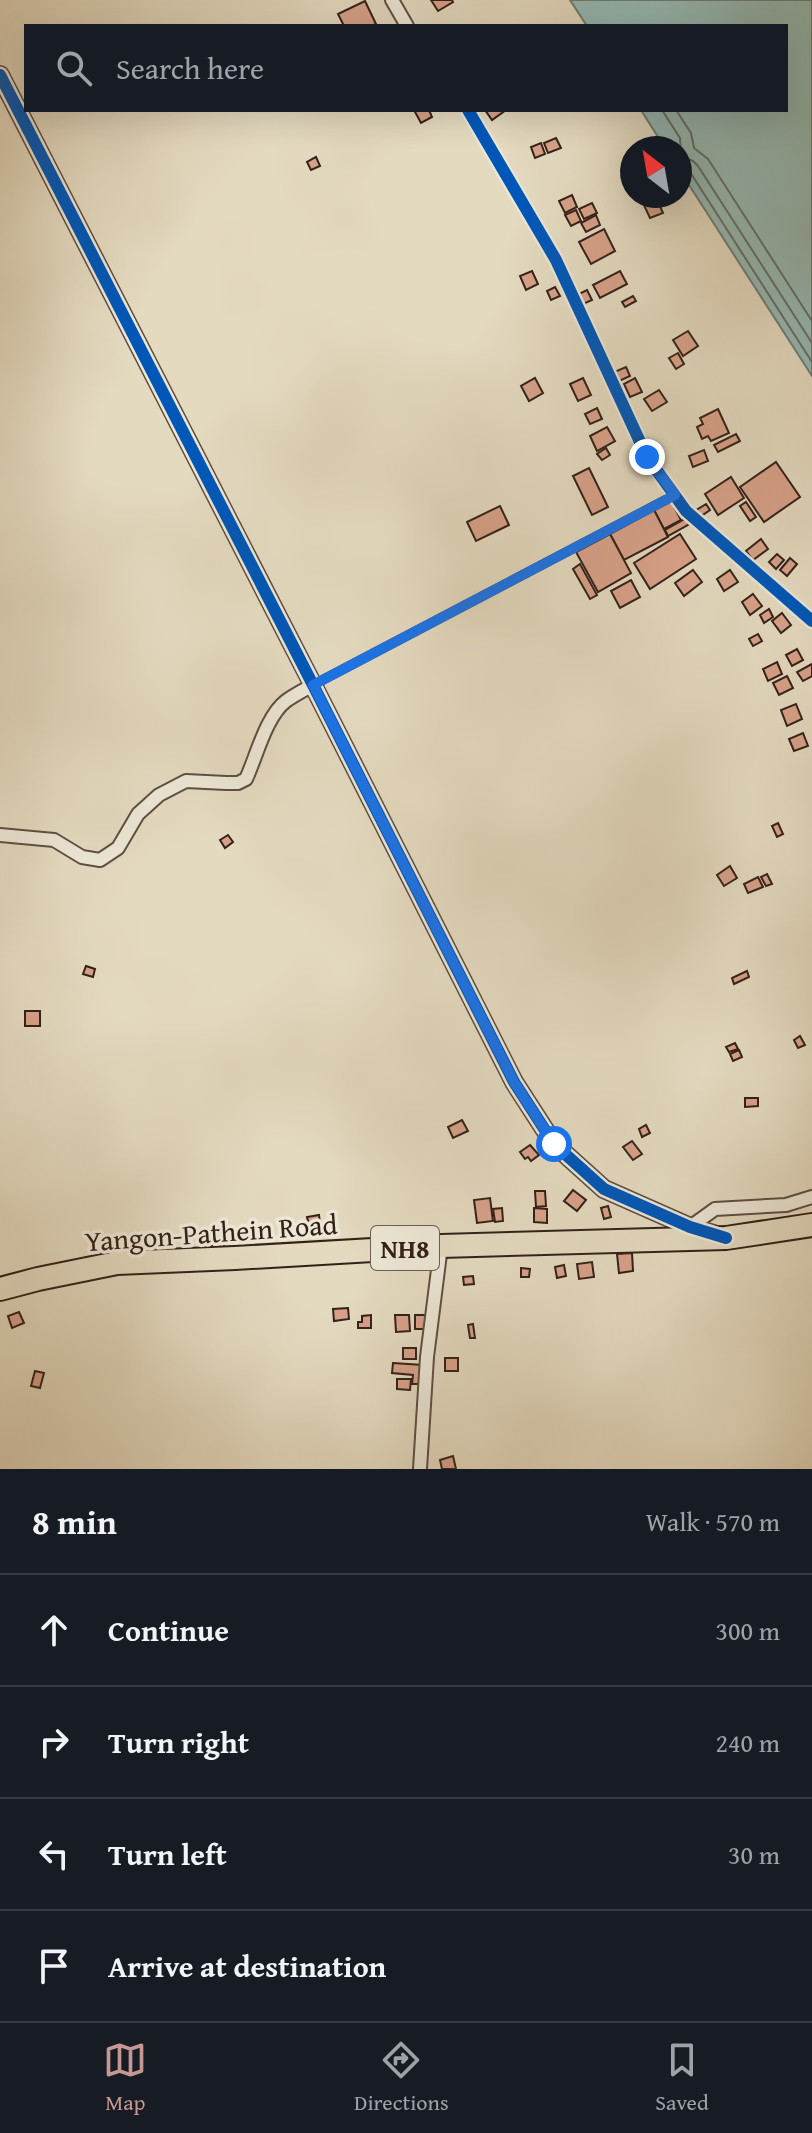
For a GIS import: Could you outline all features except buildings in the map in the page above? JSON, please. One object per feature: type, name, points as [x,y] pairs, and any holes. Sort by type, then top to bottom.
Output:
[{"type":"highway","name":"Yangon-Pathein Road","points":[[0,1289],[117,1263],[441,1246],[726,1238],[812,1225]]},
{"type":"street","points":[[392,0],[406,24]]},
{"type":"street","points":[[0,75],[514,1082],[554,1144],[604,1189],[690,1227],[726,1238]]},
{"type":"street","points":[[469,112],[556,260],[647,457],[686,511],[812,621]]},
{"type":"street","points":[[0,835],[54,840],[82,857],[100,860],[118,848],[138,814],[159,795],[186,781],[238,783],[246,779],[261,737],[283,702],[313,685]]},
{"type":"street","points":[[690,1227],[715,1209],[786,1205],[812,1197]]},
{"type":"street","points":[[420,1469],[427,1357],[441,1246]]},
{"type":"lane","points":[[313,685],[675,495]]},
{"type":"water","points":[[570,0],[812,0],[812,376],[692,190],[692,136],[657,136],[642,112],[788,112],[788,24],[586,24]]},
{"type":"cycle path","points":[[0,75],[514,1082],[554,1144],[604,1189],[690,1227],[726,1238]]},
{"type":"cycle path","points":[[469,112],[556,260],[647,457],[686,511],[812,621]]},
{"type":"route","points":[[554,1144],[514,1082],[313,685],[675,495],[647,457]]}]
